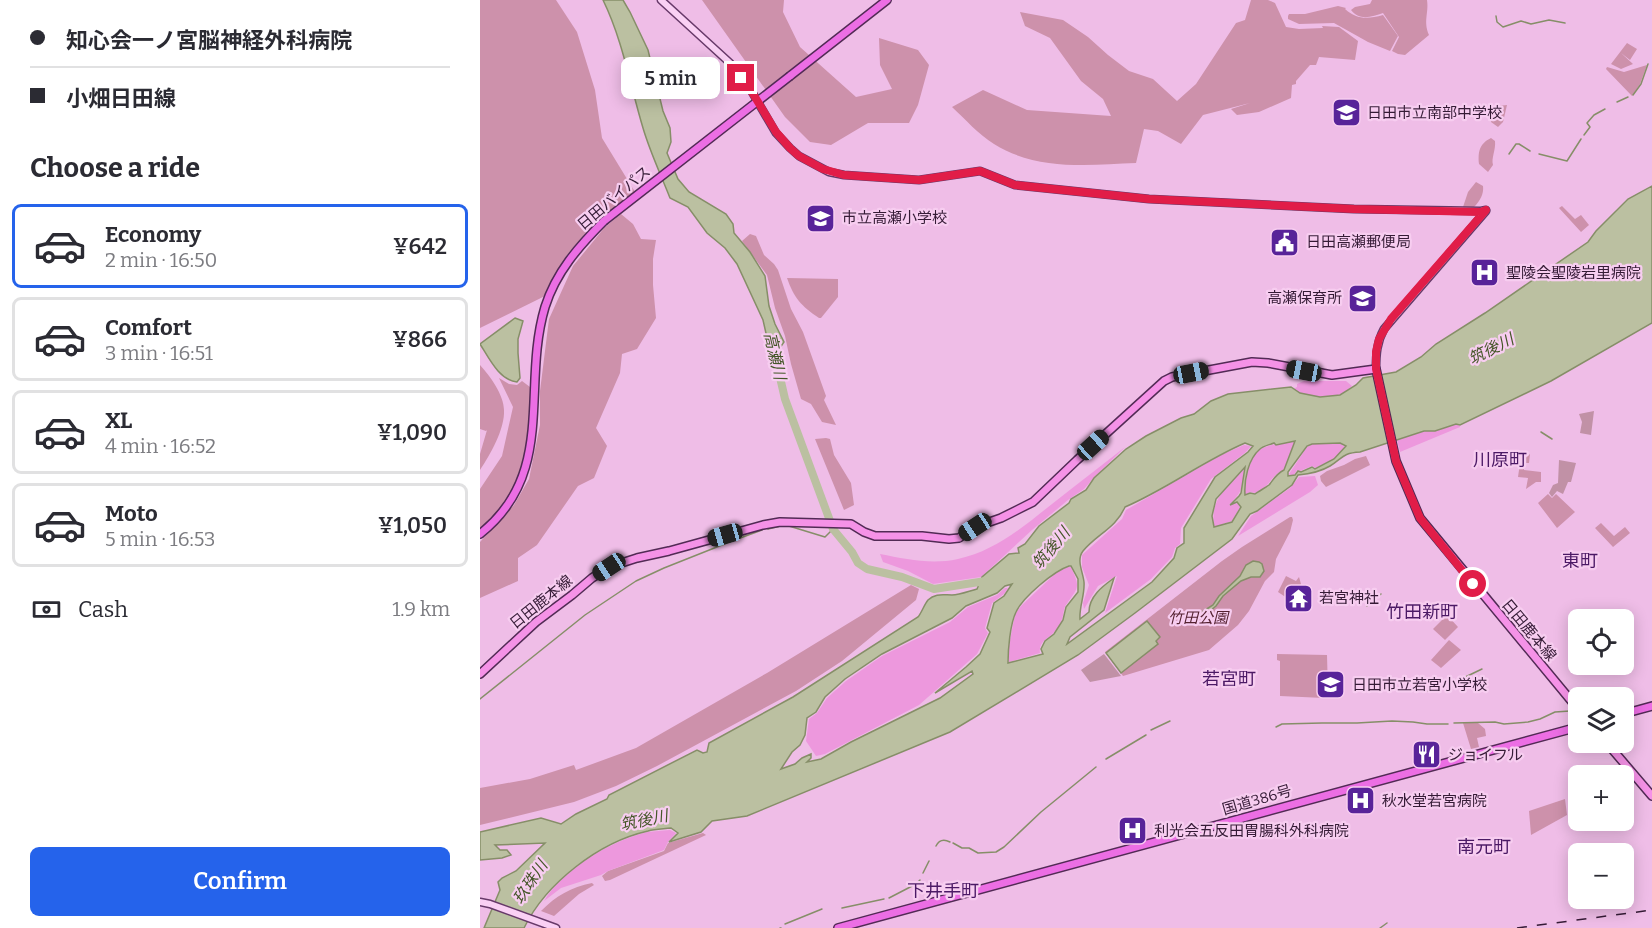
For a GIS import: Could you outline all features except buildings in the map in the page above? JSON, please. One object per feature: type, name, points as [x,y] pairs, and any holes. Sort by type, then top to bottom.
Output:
[{"type":"highway","name":"日田バイパス","points":[[480,534],[507,506],[524,475],[534,425],[537,350],[545,308],[569,259],[604,221],[887,0]]},
{"type":"highway","points":[[1634,711],[1652,706]]},
{"type":"highway","name":"国道386号","points":[[838,928],[1568,730]]},
{"type":"main road","points":[[662,0],[730,63],[752,92],[776,132],[790,148],[799,156],[829,171],[844,175],[919,180],[980,171],[1015,185],[1149,199],[1354,209],[1481,212],[1486,210],[1384,329],[1376,352],[1376,369]]},
{"type":"main road","name":"日田鹿本線","points":[[480,674],[536,622],[592,578],[609,567],[637,558],[763,525],[786,522],[850,524],[875,536],[959,538],[975,527],[1001,518],[1033,502],[1153,391],[1172,377],[1251,362],[1332,375],[1376,369],[1396,461],[1420,518],[1568,698]]},
{"type":"main road","points":[[1615,753],[1652,796]]},
{"type":"main road","points":[[480,902],[553,927]]},
{"type":"green space","points":[[480,0],[556,0],[577,32],[595,90],[602,138],[635,192],[588,230],[567,255],[547,295],[480,328]]},
{"type":"green space","points":[[702,0],[784,0],[783,12],[800,47],[856,97],[892,89],[880,65],[879,38],[918,50],[929,65],[918,105],[909,123],[868,123],[831,145],[810,142],[785,117]]},
{"type":"green space","points":[[1251,0],[1268,0],[1275,3],[1286,27],[1299,29],[1323,28],[1322,26],[1339,27],[1358,41],[1355,60],[1319,57],[1316,65],[1310,65],[1296,84],[1292,85],[1291,98],[1259,112],[1237,115],[1231,109],[1250,103],[1203,115],[1181,144],[1158,131],[1144,129],[1136,163],[1081,165],[1028,159],[1010,153],[988,140],[952,107],[983,90],[1027,110],[1111,116],[1103,99],[1081,81],[1050,38],[1025,26],[1020,12],[1063,20],[1088,37],[1129,71],[1153,79],[1177,101],[1196,84],[1236,23],[1245,20]]},
{"type":"green space","points":[[1372,0],[1427,0],[1426,25],[1429,35],[1405,55],[1392,51],[1399,37],[1383,13],[1362,17],[1351,10],[1370,4]]},
{"type":"green space","points":[[1338,6],[1346,8],[1349,13],[1358,17],[1383,15],[1398,36],[1390,51],[1334,23],[1299,24],[1288,19],[1289,14],[1305,14]]},
{"type":"green space","points":[[1627,43],[1637,49],[1630,60],[1621,53],[1633,64],[1621,69],[1611,64]]},
{"type":"green space","points":[[1647,65],[1640,84],[1632,96],[1606,69],[1607,67],[1624,72]]},
{"type":"green space","points":[[1507,105],[1503,122],[1498,127],[1491,122],[1490,118],[1498,106]]},
{"type":"green space","points":[[1491,138],[1495,144],[1493,165],[1488,172],[1479,164],[1479,156],[1482,146]]},
{"type":"green space","points":[[1476,182],[1483,186],[1481,197],[1474,207],[1463,207],[1468,192]]},
{"type":"green space","points":[[1562,206],[1575,219],[1581,215],[1589,225],[1581,232],[1559,208]]},
{"type":"green space","points":[[621,214],[633,224],[641,239],[656,240],[653,285],[656,318],[637,349],[622,354],[620,373],[596,428],[607,446],[594,478],[578,486],[537,545],[518,558],[518,581],[480,598],[480,542],[514,505],[529,479],[540,425],[540,391],[549,319],[573,266],[605,227]]},
{"type":"green space","points":[[750,234],[756,236],[764,255],[778,270],[826,396],[824,400],[836,425],[822,422],[811,404],[801,399],[767,275],[742,241]]},
{"type":"green space","points":[[787,278],[838,279],[838,297],[819,318],[799,301]]},
{"type":"green space","points":[[480,365],[499,392],[504,417],[492,449],[480,470],[480,454],[487,430],[480,429]]},
{"type":"green space","points":[[499,378],[509,384],[517,385],[522,381],[530,387],[529,437],[526,456],[512,491],[498,512],[480,529],[480,489],[502,456],[513,407]]},
{"type":"green space","points":[[815,439],[830,439],[834,455],[851,483],[854,505],[844,510]]},
{"type":"green space","points":[[1530,454],[1529,463],[1524,463],[1524,470],[1541,472],[1541,482],[1536,482],[1526,489],[1528,478],[1518,477],[1520,463]]},
{"type":"green space","points":[[1366,456],[1370,465],[1326,487],[1321,481],[1320,476],[1327,471]]},
{"type":"green space","points":[[1548,494],[1552,498],[1556,494],[1575,512],[1557,528],[1538,503]]},
{"type":"green space","name":"竹田公園","points":[[1290,517],[1293,520],[1290,532],[1276,559],[1274,572],[1265,581],[1249,611],[1238,625],[1209,650],[1123,676],[1105,652],[1222,561]]},
{"type":"green space","points":[[1601,523],[1614,536],[1625,527],[1630,533],[1613,547],[1595,528]]},
{"type":"green space","points":[[1286,576],[1296,581],[1299,577],[1301,584],[1292,596],[1287,598],[1278,592]]},
{"type":"green space","points":[[911,585],[919,589],[916,600],[842,661],[796,691],[616,786],[574,802],[480,825],[480,788],[530,779],[574,765],[576,770],[636,748],[767,673]]},
{"type":"green space","points":[[1447,615],[1458,627],[1445,640],[1433,629]]},
{"type":"green space","points":[[1449,640],[1461,650],[1441,668],[1431,660]]},
{"type":"green space","points":[[1277,654],[1327,655],[1328,692],[1324,698],[1280,696],[1280,661],[1277,660]]},
{"type":"green space","points":[[1463,723],[1478,723],[1485,729],[1486,736],[1477,738],[1479,747],[1471,749]]},
{"type":"green space","points":[[1565,799],[1567,815],[1531,835],[1529,811]]},
{"type":"green space","points":[[703,833],[706,835],[610,880],[605,881],[602,876],[608,871],[664,851],[668,843]]},
{"type":"green space","points":[[592,883],[594,885],[579,894],[554,916],[541,911],[564,893]]},
{"type":"sand","points":[[1304,381],[1346,381],[1352,386],[1340,396],[1320,399],[1292,390]]},
{"type":"sand","points":[[1456,424],[1460,427],[1400,452],[1397,440]]},
{"type":"sand","points":[[1295,441],[1284,470],[1262,489],[1245,495],[1248,470],[1257,453],[1268,446]]},
{"type":"sand","points":[[1339,443],[1345,447],[1334,459],[1315,468],[1312,466],[1297,470],[1294,475],[1290,476],[1289,474],[1307,447],[1312,444]]},
{"type":"sand","points":[[1244,445],[1251,446],[1211,479],[1181,528],[1180,544],[1175,548],[1172,557],[1151,579],[1105,613],[1117,576],[1098,586],[1084,609],[1083,603],[1089,585],[1082,567],[1082,555],[1122,519],[1126,510],[1221,455]]},
{"type":"sand","points":[[1125,447],[1084,489],[1032,530],[981,577],[933,584],[908,571],[883,562],[880,554],[919,561],[948,561],[984,550],[1019,529]]},
{"type":"sand","points":[[1244,468],[1241,488],[1229,505],[1237,503],[1240,507],[1232,521],[1214,527],[1213,517],[1217,501]]},
{"type":"sand","points":[[1315,476],[1318,485],[1310,492],[1238,536],[1251,516],[1290,488],[1299,477]]},
{"type":"sand","points":[[1071,567],[1074,574],[1077,588],[1065,607],[1059,625],[1053,634],[1042,643],[1040,653],[1009,662],[1008,651],[1015,614],[1059,570]]},
{"type":"sand","points":[[1008,588],[1004,594],[992,603],[985,628],[988,633],[977,654],[919,705],[825,754],[816,756],[806,741],[809,719],[846,681],[882,656],[950,622],[968,607],[997,595]]},
{"type":"sand","points":[[670,830],[676,833],[664,850],[561,888],[544,901],[552,889],[575,867],[604,849],[633,836]]},
{"type":"shaded area","points":[[1594,411],[1591,435],[1580,433],[1582,422],[1579,414]]},
{"type":"shaded area","points":[[1559,460],[1576,463],[1571,482],[1568,482],[1563,494],[1557,491],[1552,497],[1549,493],[1553,485],[1558,483]]},
{"type":"shaded area","points":[[1104,654],[1121,676],[1090,682],[1081,670]]},
{"type":"water","points":[[603,0],[623,0],[648,50],[663,111],[670,128],[671,142],[667,153],[678,179],[689,192],[726,214],[733,224],[734,233],[750,252],[765,276],[769,306],[784,342],[772,360],[763,320],[737,264],[725,248],[707,233],[688,207],[670,198],[652,155],[621,47]]},
{"type":"water","points":[[1652,186],[1652,323],[1551,381],[1460,425],[1456,424],[1435,431],[1424,431],[1360,452],[1350,453],[1322,470],[1298,475],[1292,485],[1250,514],[1232,539],[1135,613],[1078,655],[950,732],[747,816],[712,821],[701,832],[669,842],[678,833],[671,828],[651,830],[630,836],[593,855],[560,880],[534,911],[524,928],[484,928],[500,890],[498,882],[516,871],[545,843],[495,845],[500,850],[507,850],[511,855],[480,860],[480,832],[541,818],[561,824],[607,799],[609,795],[697,750],[707,752],[709,743],[793,697],[918,617],[933,596],[952,595],[977,589],[982,577],[1009,554],[1019,553],[1018,548],[1025,544],[1039,526],[1071,499],[1086,490],[1094,478],[1126,449],[1146,436],[1194,414],[1211,401],[1228,394],[1291,387],[1300,393],[1320,397],[1340,395],[1363,378],[1396,372],[1588,242],[1628,199]],"holes":[[[1295,441],[1284,470],[1266,487],[1255,494],[1245,495],[1246,476],[1252,458],[1261,448],[1274,443],[1276,445]],[[1245,443],[1253,446],[1215,477],[1184,528],[1184,543],[1177,548],[1174,558],[1152,582],[1067,644],[1070,637],[1104,610],[1114,578],[1097,592],[1091,601],[1089,612],[1080,619],[1084,587],[1080,562],[1081,555],[1088,545],[1117,520],[1125,507]],[[1340,443],[1346,446],[1334,459],[1315,469],[1312,467],[1288,476],[1288,472],[1307,446]],[[1245,467],[1241,493],[1230,505],[1237,502],[1241,507],[1232,522],[1214,527],[1212,516],[1216,499]],[[1071,566],[1078,579],[1078,592],[1066,607],[1063,620],[1054,634],[1045,641],[1041,649],[1043,654],[1008,663],[1011,630],[1016,612],[1032,592],[1055,573]],[[1012,584],[1004,596],[994,603],[987,628],[990,632],[980,654],[935,693],[972,671],[973,674],[940,698],[821,759],[807,762],[811,754],[781,769],[792,752],[800,745],[805,735],[807,718],[816,712],[825,697],[845,679],[882,654],[952,618],[966,606],[997,593],[1005,586]]]},
{"type":"water","points":[[515,318],[523,321],[518,339],[520,378],[517,382],[500,373],[480,344]]},
{"type":"water","points":[[1253,561],[1262,564],[1264,571],[1260,577],[1251,577],[1241,581],[1211,610],[1202,612],[1213,605],[1240,576],[1246,565]]},
{"type":"water","points":[[1147,621],[1160,637],[1156,641],[1158,644],[1121,673],[1106,653]]},
{"type":"waterway","points":[[1496,16],[1497,22],[1503,27],[1521,21],[1531,24],[1549,20],[1565,23]]},
{"type":"waterway","points":[[1633,95],[1641,84],[1648,64]]},
{"type":"waterway","points":[[1617,102],[1628,97]]},
{"type":"waterway","points":[[1584,135],[1590,127],[1587,123],[1594,115],[1605,109]]},
{"type":"waterway","points":[[1539,154],[1567,161],[1581,139]]},
{"type":"waterway","points":[[1509,154],[1516,144],[1530,151]]},
{"type":"waterway","name":"高瀬川","points":[[773,347],[785,399],[833,529],[858,563],[867,569],[902,577],[934,589],[992,580]]},
{"type":"waterway","points":[[1541,432],[1552,439]]},
{"type":"waterway","points":[[768,529],[785,525]]},
{"type":"waterway","points":[[789,526],[825,537],[833,529]]},
{"type":"waterway","points":[[480,699],[585,615],[636,581],[762,530]]},
{"type":"waterway","points":[[1367,606],[1381,594]]},
{"type":"waterway","points":[[1457,681],[1482,669]]},
{"type":"waterway","points":[[1428,691],[1452,682]]},
{"type":"waterway","points":[[1454,723],[1528,722],[1555,712],[1568,711]]},
{"type":"waterway","points":[[1151,730],[1170,721]]},
{"type":"waterway","points":[[1276,727],[1282,724],[1392,721],[1448,724]]},
{"type":"waterway","points":[[1106,759],[1146,735]]},
{"type":"waterway","points":[[953,843],[978,853],[996,852],[1096,767]]},
{"type":"waterway","points":[[936,846],[942,841],[950,842]]},
{"type":"waterway","points":[[923,873],[929,861]]},
{"type":"waterway","points":[[889,898],[920,880]]},
{"type":"waterway","points":[[842,908],[884,899]]},
{"type":"waterway","points":[[785,924],[822,909]]},
{"type":"waterway","points":[[1380,928],[1387,923]]},
{"type":"railway","points":[[1517,928],[1652,910]]},
{"type":"place","name":"日田市立南部中学校","points":[[1346,113]]},
{"type":"place","name":"市立高瀬小学校","points":[[821,218]]},
{"type":"place","name":"日田高瀬郵便局","points":[[1285,242]]},
{"type":"place","name":"聖陵会聖陵岩里病院","points":[[1485,273]]},
{"type":"place","name":"高瀬保育所","points":[[1363,298]]},
{"type":"place","name":"若宮神社","points":[[1298,598]]},
{"type":"place","name":"日田市立若宮小学校","points":[[1331,685]]},
{"type":"place","name":"ジョイフル","points":[[1427,755]]},
{"type":"place","name":"秋水堂若宮病院","points":[[1361,801]]},
{"type":"place","name":"利光会五反田胃腸科外科病院","points":[[1133,831]]},
{"type":"district","name":"川原町","points":[[1500,460]]},
{"type":"district","name":"東町","points":[[1580,561]]},
{"type":"district","name":"竹田新町","points":[[1422,612]]},
{"type":"district","name":"若宮町","points":[[1229,679]]},
{"type":"district","name":"南元町","points":[[1484,847]]},
{"type":"district","name":"下井手町","points":[[943,891]]},
{"type":"route","points":[[741,78],[776,132],[790,148],[799,156],[823,169],[844,175],[919,180],[980,171],[1015,185],[1149,199],[1354,209],[1481,212],[1486,210],[1391,319],[1379,339],[1376,352],[1376,369],[1396,461],[1402,477],[1420,518],[1473,584]]},
{"type":"water label","name":"筑後川","points":[[1491,349]]},
{"type":"water label","name":"筑後川","points":[[1051,548]]},
{"type":"water label","name":"筑後川","points":[[644,820]]},
{"type":"water label","name":"玖珠川","points":[[530,882]]}]
